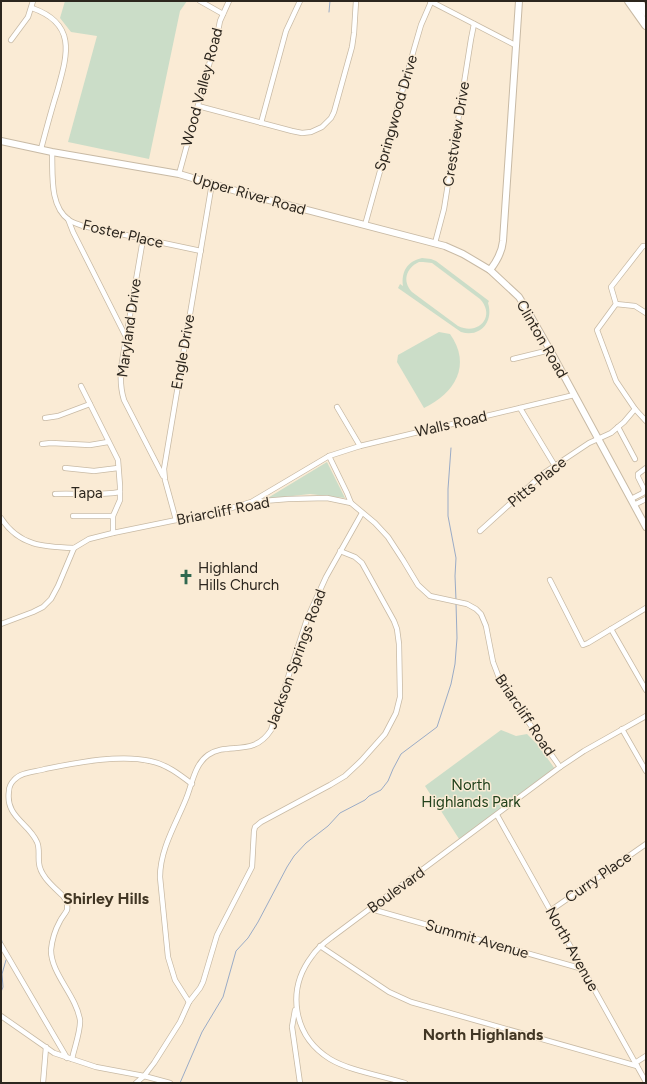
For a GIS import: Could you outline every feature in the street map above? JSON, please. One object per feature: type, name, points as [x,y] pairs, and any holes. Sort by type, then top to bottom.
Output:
[{"type":"highway","points":[[629,1],[646,25]]},
{"type":"highway","points":[[638,1],[646,12]]},
{"type":"street","points":[[11,40],[22,26],[32,8],[33,1]]},
{"type":"street","points":[[200,1],[223,14]]},
{"type":"street","name":"Wood Valley Road","points":[[178,174],[223,14],[229,1]]},
{"type":"street","points":[[261,123],[286,31],[300,1]]},
{"type":"street","points":[[198,106],[302,133],[318,130],[327,123],[334,112],[352,48],[356,1]]},
{"type":"street","points":[[430,1],[515,46]]},
{"type":"street","name":"Springwood Drive","points":[[365,225],[421,25],[430,1]]},
{"type":"street","points":[[490,270],[500,255],[503,241],[518,1]]},
{"type":"street","points":[[32,8],[48,15],[56,22],[62,32],[66,46],[65,62],[41,149]]},
{"type":"street","name":"Crestview Drive","points":[[436,243],[444,208],[474,24]]},
{"type":"street","name":"Upper River Road","points":[[1,141],[52,152],[178,174],[250,195],[436,243],[463,254],[490,270]]},
{"type":"street","name":"Foster Place","points":[[52,152],[55,197],[59,208],[68,219],[83,226],[201,251]]},
{"type":"street","name":"Engle Drive","points":[[176,520],[165,480],[164,469],[212,183]]},
{"type":"street","points":[[68,219],[73,232],[126,338]]},
{"type":"street","name":"Maryland Drive","points":[[143,239],[120,373],[121,392],[165,480]]},
{"type":"street","points":[[616,304],[611,287],[643,246],[646,246]]},
{"type":"street","name":"Clinton Road","points":[[490,270],[519,297],[530,315],[646,527]]},
{"type":"street","points":[[616,304],[635,306],[646,313]]},
{"type":"street","points":[[616,304],[597,330],[616,381],[635,409],[646,421]]},
{"type":"street","points":[[513,359],[550,350]]},
{"type":"street","points":[[81,386],[118,460],[120,502],[113,516],[113,533]]},
{"type":"street","name":"Walls Road","points":[[251,502],[329,456],[360,446],[574,395]]},
{"type":"street","points":[[45,418],[58,416],[90,404]]},
{"type":"street","points":[[337,407],[360,446]]},
{"type":"street","points":[[520,408],[555,466]]},
{"type":"street","name":"Pitts Place","points":[[480,531],[544,473],[597,438],[611,433],[624,422],[635,409]]},
{"type":"street","points":[[618,427],[635,459]]},
{"type":"street","points":[[42,444],[51,442],[90,445],[108,442]]},
{"type":"street","points":[[329,456],[351,503]]},
{"type":"street","points":[[65,468],[94,471],[118,468]]},
{"type":"street","points":[[632,502],[645,491],[638,474],[646,468]]},
{"type":"street","name":"Tapa","points":[[55,494],[67,493],[96,495],[120,492]]},
{"type":"street","name":"Briarcliff Road","points":[[74,548],[89,539],[226,510],[251,502],[317,498],[333,499],[351,503],[375,523],[388,537],[422,590],[430,596],[471,606],[481,614],[486,626],[493,662],[501,683],[560,767]]},
{"type":"street","points":[[632,502],[646,499]]},
{"type":"street","name":"Jackson Springs Road","points":[[189,1002],[175,980],[168,957],[160,873],[163,856],[168,841],[199,764],[208,755],[220,750],[243,748],[254,745],[263,740],[271,730],[307,619],[326,577],[362,513]]},
{"type":"street","points":[[73,516],[113,516]]},
{"type":"street","points":[[1,518],[16,535],[28,542],[46,546],[74,548],[51,599],[33,612],[1,624]]},
{"type":"street","points":[[136,1083],[144,1076],[180,1022],[189,1002],[198,992],[203,982],[217,935],[252,867],[253,837],[255,827],[261,822],[345,776],[361,761],[385,734],[396,713],[401,688],[398,629],[362,563],[355,557],[340,551]]},
{"type":"street","points":[[550,580],[583,645],[646,608]]},
{"type":"street","points":[[611,629],[646,690]]},
{"type":"street","name":"Boulevard","points":[[405,1083],[341,1064],[327,1057],[307,1036],[299,1019],[296,1008],[297,989],[302,971],[312,955],[320,946],[560,767],[584,751],[646,716]]},
{"type":"street","points":[[622,729],[646,771]]},
{"type":"street","points":[[69,1058],[79,1030],[80,1021],[70,992],[54,966],[51,950],[52,940],[67,910],[66,901],[64,896],[40,870],[37,841],[13,813],[8,792],[10,786],[13,780],[17,777],[30,773],[60,766],[120,759],[150,761],[162,765],[173,770],[192,784]]},
{"type":"street","name":"North Avenue","points":[[497,815],[646,1082]]},
{"type":"street","name":"Curry Place","points":[[550,911],[646,844]]},
{"type":"street","name":"Summit Avenue","points":[[371,909],[582,969]]},
{"type":"street","points":[[1,945],[69,1058]]},
{"type":"street","points":[[320,946],[389,992],[411,1002],[636,1064],[646,1056]]},
{"type":"street","points":[[296,1008],[292,1027],[300,1083]]},
{"type":"street","points":[[1,1016],[54,1053],[96,1067],[144,1076],[170,1083]]},
{"type":"street","points":[[43,1083],[46,1047]]},
{"type":"green space","points":[[65,1],[187,1],[180,11],[149,159],[68,142],[97,36],[71,32],[60,18]]},
{"type":"green space","points":[[422,258],[436,261],[489,301],[489,316],[484,327],[474,333],[461,332],[398,288],[400,284],[403,286],[404,271],[409,264]],"holes":[[[419,262],[432,263],[480,299],[485,305],[486,312],[486,318],[483,323],[473,328],[458,326],[412,292],[406,279],[408,271]]]},
{"type":"green space","points":[[439,332],[450,334],[460,357],[460,367],[452,386],[435,402],[424,408],[397,362],[398,355]]},
{"type":"green space","points":[[327,462],[345,498],[310,494],[266,499]]},
{"type":"green space","name":"North Highlands Park","points":[[501,730],[516,736],[527,734],[538,745],[555,769],[461,842],[425,786]]},
{"type":"waterway","points":[[329,12],[330,1]]},
{"type":"waterway","points":[[451,448],[448,516],[456,558],[456,600]]},
{"type":"waterway","points":[[180,1083],[202,1032],[223,997],[236,951],[248,938],[258,922],[294,856],[306,843],[328,826],[340,813],[381,790],[388,781],[401,754],[437,727],[451,684],[455,664],[457,638],[456,603]]},
{"type":"waterway","points":[[1,938],[3,945]]},
{"type":"waterway","points":[[1,992],[3,987],[2,974],[6,960]]},
{"type":"place","name":"Highland Hills Church","points":[[186,577]]},
{"type":"district","name":"Shirley Hills","points":[[106,898]]},
{"type":"district","name":"North Highlands","points":[[483,1034]]}]
